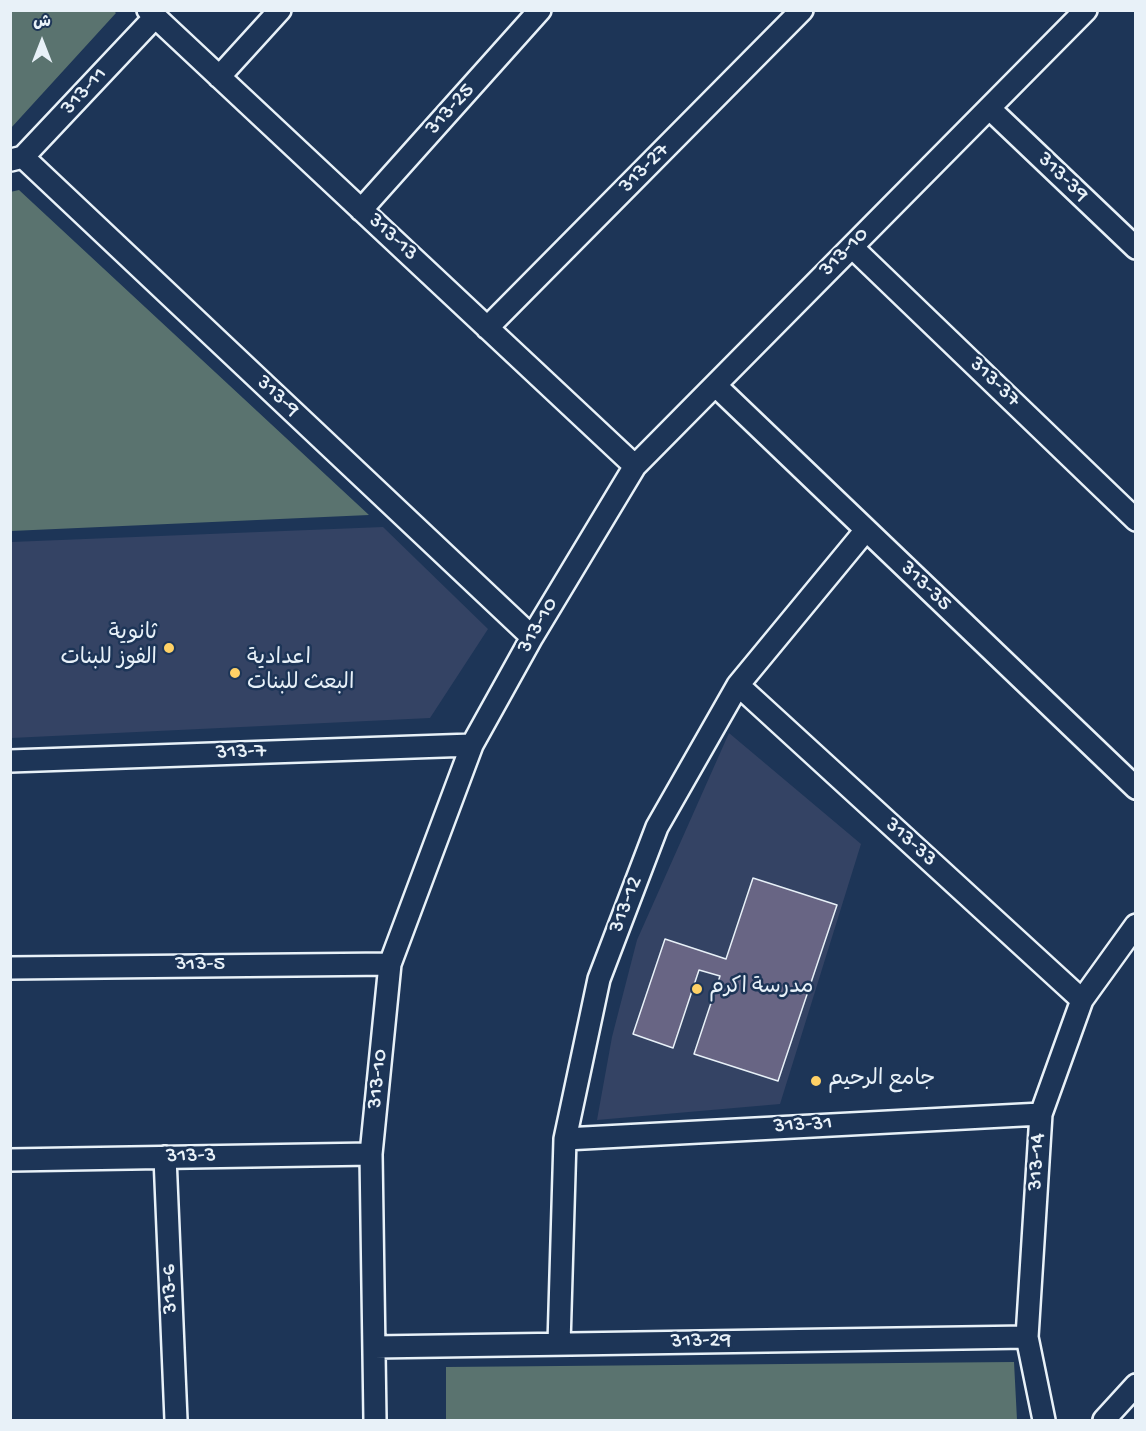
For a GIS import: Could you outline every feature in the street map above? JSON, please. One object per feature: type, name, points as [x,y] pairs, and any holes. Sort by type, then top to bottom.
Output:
[{"type":"street","points":[[219,77],[280,10]]},
{"type":"street","name":"313-25","points":[[362,210],[540,10]]},
{"type":"street","name":"313-27","points":[[487,328],[802,10]]},
{"type":"street","name":"313-10","points":[[375,1420],[371,1154],[390,964],[472,745],[532,637],[635,466],[1086,10]]},
{"type":"street","name":"313-13","points":[[152,14],[635,466]]},
{"type":"street","name":"313-11","points":[[17,159],[152,14]]},
{"type":"street","name":"313-39","points":[[989,108],[1136,248]]},
{"type":"street","name":"313-9","points":[[17,159],[532,637]]},
{"type":"street","name":"313-37","points":[[852,247],[1136,520]]},
{"type":"street","name":"313-35","points":[[715,386],[1136,788]]},
{"type":"street","name":"313-12","points":[[559,1344],[566,1139],[599,979],[652,837],[738,685],[866,530]]},
{"type":"street","name":"313-33","points":[[738,685],[1082,1000]]},
{"type":"street","name":"313-7","points":[[10,761],[472,745]]},
{"type":"street","name":"313-14","points":[[1044,1420],[1027,1336],[1041,1114],[1082,1000],[1136,925]]},
{"type":"street","name":"313-5","points":[[10,968],[390,964]]},
{"type":"street","name":"313-31","points":[[566,1139],[1041,1114]]},
{"type":"street","name":"313-3","points":[[10,1160],[371,1154]]},
{"type":"street","name":"313-6","points":[[165,1157],[176,1420]]},
{"type":"street","name":"313-29","points":[[375,1347],[1027,1336]]},
{"type":"street","points":[[1104,1420],[1136,1384]]},
{"type":"shaded area","name":"اعدادية البعث للبنات","points":[[383,527],[488,629],[430,718],[11,738],[11,542]]},
{"type":"shaded area","points":[[729,733],[861,844],[780,1104],[597,1120],[612,1037],[637,940]]},
{"type":"green space","points":[[11,10],[113,10],[116,13],[11,128]]},
{"type":"green space","points":[[19,190],[369,515],[11,531],[10,192]]},
{"type":"green space","points":[[1014,1362],[1017,1420],[446,1420],[446,1367]]},
{"type":"building","points":[[753,878],[837,905],[778,1081],[694,1054],[720,976],[699,970],[673,1048],[633,1034],[665,939],[726,959]]},
{"type":"place","name":"ثانوية الفوز للبنات","points":[[169,648]]},
{"type":"place","name":"اعدادية البعث للبنات","points":[[235,673]]},
{"type":"place","name":"مدرسة اكرم","points":[[697,989]]},
{"type":"place","name":"جامع الرحيم","points":[[816,1081]]}]
